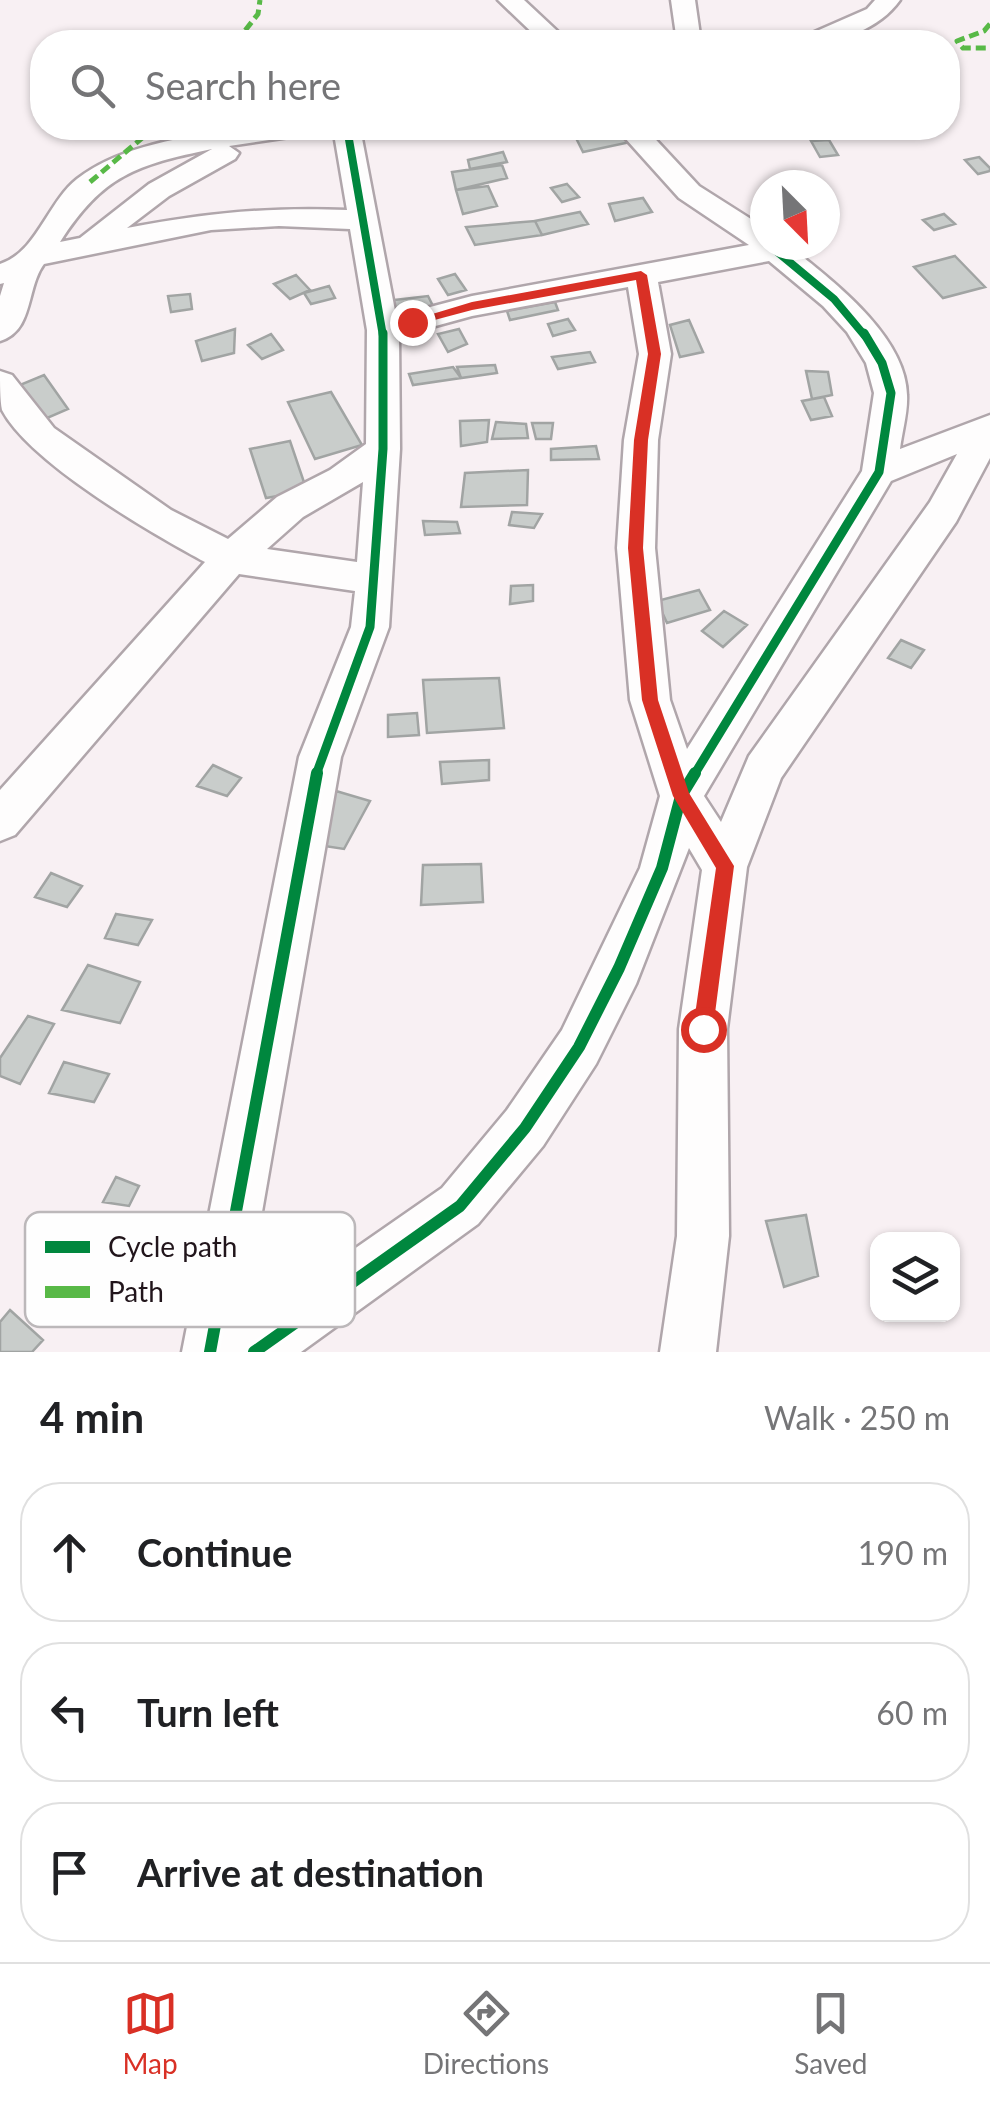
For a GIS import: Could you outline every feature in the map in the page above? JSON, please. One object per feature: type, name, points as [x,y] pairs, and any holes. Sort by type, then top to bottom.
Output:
[{"type":"street","points":[[510,0],[543,30]]},
{"type":"street","points":[[683,0],[687,30]]},
{"type":"street","points":[[839,30],[876,14],[888,0]]},
{"type":"street","points":[[0,330],[7,323],[20,265],[90,182],[146,156],[227,140]]},
{"type":"street","points":[[80,249],[159,190],[206,162],[259,140]]},
{"type":"street","points":[[235,1212],[320,757],[370,628],[384,449],[383,330],[349,140]]},
{"type":"street","points":[[641,140],[690,192],[750,232]]},
{"type":"street","points":[[20,265],[211,221],[279,217],[361,220]]},
{"type":"street","points":[[383,330],[472,306],[750,250]]},
{"type":"street","points":[[355,1280],[460,1206],[526,1128],[579,1047],[620,968],[662,868],[681,796],[879,472],[892,393],[882,363],[846,312],[786,260]]},
{"type":"street","points":[[641,275],[655,354],[641,440],[636,548],[650,700],[681,796],[725,866]]},
{"type":"street","points":[[0,382],[42,437],[158,520],[231,558],[375,580]]},
{"type":"street","points":[[879,472],[989,429]]},
{"type":"street","points":[[688,1352],[703,1236],[703,1029],[725,866],[764,769],[943,512],[989,429]]},
{"type":"street","points":[[0,821],[231,558],[290,507],[343,480],[384,449]]},
{"type":"street","points":[[210,1352],[214,1327]]},
{"type":"street","points":[[254,1352],[289,1327]]},
{"type":"building","points":[[577,140],[640,140],[583,152]]},
{"type":"building","points":[[829,140],[838,155],[820,157],[811,141]]},
{"type":"building","points":[[503,152],[507,162],[470,169],[468,160]]},
{"type":"building","points":[[979,157],[990,171],[978,174],[965,160]]},
{"type":"building","points":[[502,165],[507,178],[456,190],[452,172]]},
{"type":"building","points":[[567,184],[579,197],[562,202],[551,188]]},
{"type":"building","points":[[488,186],[497,206],[463,214],[456,190]]},
{"type":"building","points":[[643,198],[652,212],[615,221],[609,204]]},
{"type":"building","points":[[580,212],[588,224],[542,235],[535,221]]},
{"type":"building","points":[[944,214],[955,224],[934,230],[923,220]]},
{"type":"building","points":[[535,221],[542,235],[475,245],[466,227]]},
{"type":"building","points":[[955,256],[985,287],[943,298],[914,267]]},
{"type":"building","points":[[455,274],[466,290],[448,295],[438,279]]},
{"type":"building","points":[[296,275],[310,290],[290,299],[274,284]]},
{"type":"building","points":[[329,286],[335,298],[311,304],[304,293]]},
{"type":"building","points":[[190,294],[192,309],[171,312],[168,296]]},
{"type":"building","points":[[428,296],[433,306],[389,311],[385,301]]},
{"type":"building","points":[[555,302],[558,310],[510,320],[507,311]]},
{"type":"building","points":[[568,319],[575,330],[553,336],[548,324]]},
{"type":"building","points":[[689,320],[703,352],[680,357],[670,325]]},
{"type":"building","points":[[235,329],[234,353],[202,361],[196,341]]},
{"type":"building","points":[[459,329],[467,344],[448,352],[438,334]]},
{"type":"building","points":[[271,334],[283,350],[262,359],[248,345]]},
{"type":"building","points":[[590,352],[595,362],[558,369],[552,357]]},
{"type":"building","points":[[495,365],[497,373],[461,378],[457,367]]},
{"type":"building","points":[[453,367],[461,378],[413,385],[409,374]]},
{"type":"building","points":[[806,371],[828,372],[832,395],[812,399]]},
{"type":"building","points":[[44,375],[68,409],[38,422],[15,387]]},
{"type":"building","points":[[331,392],[362,445],[315,459],[288,402]]},
{"type":"building","points":[[824,397],[832,416],[811,420],[802,401]]},
{"type":"building","points":[[489,420],[487,442],[461,446],[460,421]]},
{"type":"building","points":[[496,422],[526,424],[528,438],[492,439]]},
{"type":"building","points":[[532,423],[553,423],[551,439],[536,439]]},
{"type":"building","points":[[290,441],[307,491],[266,498],[250,449]]},
{"type":"building","points":[[596,446],[599,459],[551,460],[551,449]]},
{"type":"building","points":[[528,470],[527,505],[461,507],[465,473]]},
{"type":"building","points":[[512,512],[542,514],[534,528],[509,525]]},
{"type":"building","points":[[423,521],[457,522],[460,533],[425,535]]},
{"type":"building","points":[[533,585],[533,601],[510,604],[511,586]]},
{"type":"building","points":[[699,590],[710,610],[667,623],[657,601]]},
{"type":"building","points":[[724,611],[747,625],[723,647],[702,631]]},
{"type":"building","points":[[901,640],[924,650],[911,668],[888,658]]},
{"type":"building","points":[[499,678],[504,728],[427,733],[423,680]]},
{"type":"building","points":[[417,713],[419,735],[388,737],[388,715]]},
{"type":"building","points":[[489,760],[489,780],[442,784],[440,762]]},
{"type":"building","points":[[213,765],[241,778],[227,796],[197,786]]},
{"type":"building","points":[[336,791],[370,801],[344,849],[318,845]]},
{"type":"building","points":[[481,864],[483,902],[421,905],[423,865]]},
{"type":"building","points":[[51,873],[82,886],[67,907],[35,897]]},
{"type":"building","points":[[116,914],[152,920],[138,945],[105,938]]},
{"type":"building","points":[[88,965],[140,982],[120,1023],[62,1010]]},
{"type":"building","points":[[28,1016],[54,1024],[20,1084],[0,1076],[0,1058]]},
{"type":"building","points":[[64,1062],[109,1074],[94,1102],[49,1093]]},
{"type":"building","points":[[116,1177],[139,1186],[129,1206],[103,1202]]},
{"type":"building","points":[[806,1215],[818,1276],[784,1287],[766,1221]]},
{"type":"building","points":[[10,1310],[43,1340],[32,1352],[0,1352],[0,1322]]},
{"type":"marked path","points":[[245,30],[258,14],[260,0]]},
{"type":"marked path","points":[[960,40],[984,31],[990,24]]},
{"type":"marked path","points":[[960,44],[963,48],[990,48]]},
{"type":"marked path","points":[[90,182],[140,140]]},
{"type":"cycle path","points":[[235,1212],[320,757],[370,627],[383,449],[383,330],[349,140]]},
{"type":"cycle path","points":[[355,1280],[460,1206],[525,1128],[579,1047],[619,968],[662,868],[681,796],[879,472],[891,393],[882,363],[859,325],[787,260]]},
{"type":"cycle path","points":[[210,1352],[214,1327]]},
{"type":"cycle path","points":[[254,1352],[289,1327]]},
{"type":"route","points":[[412,322],[472,306],[641,275],[655,354],[641,440],[636,548],[650,700],[681,796],[725,866],[703,1029]]}]
